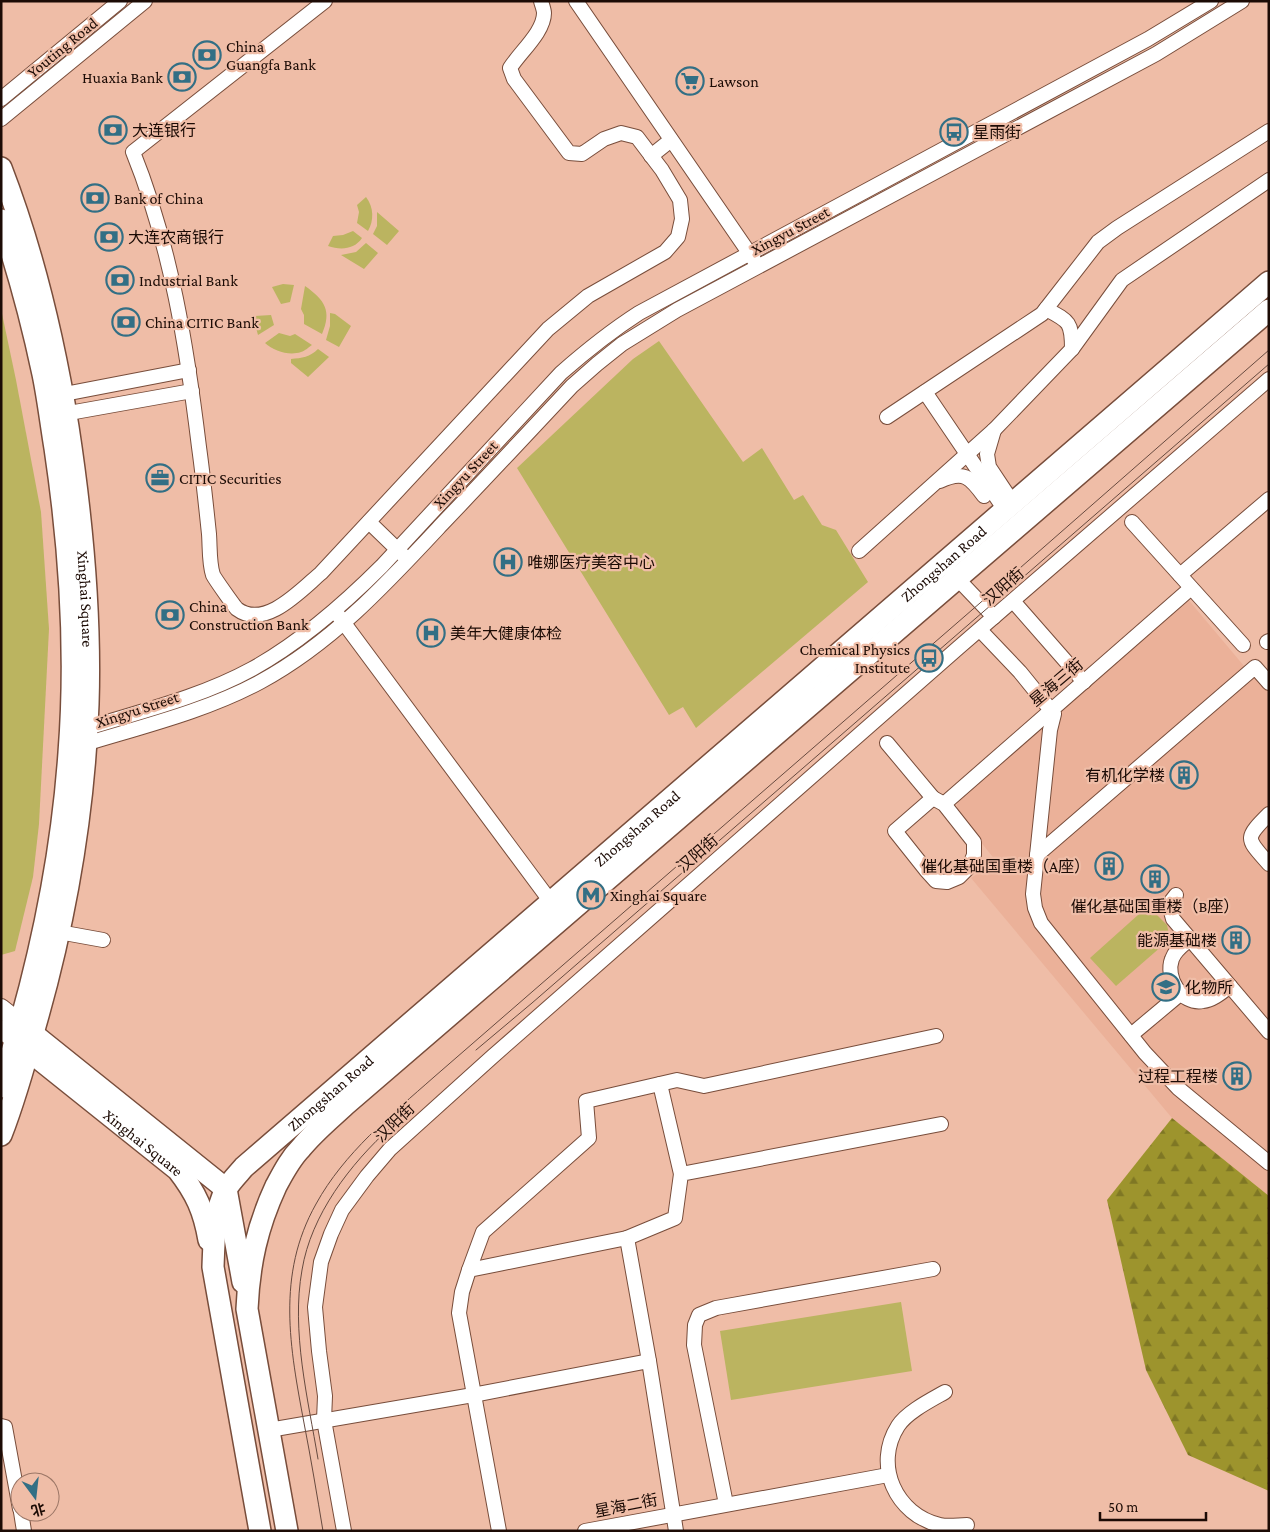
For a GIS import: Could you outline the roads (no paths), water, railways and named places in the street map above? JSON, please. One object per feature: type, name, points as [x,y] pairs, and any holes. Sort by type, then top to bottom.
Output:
[{"type":"highway","name":"Xinghai Square","points":[[1,168],[24,237],[58,370],[52,407]]},
{"type":"highway","name":"Xinghai Square","points":[[1,220],[28,308],[52,407],[64,505],[81,735],[78,815],[59,932],[1,1087]]},
{"type":"highway","name":"Zhongshan Road","points":[[287,1531],[247,1309],[248,1280],[259,1226],[283,1171],[300,1149],[346,1106],[950,571],[1005,509],[1269,282]]},
{"type":"highway","name":"Zhongshan Road","points":[[260,1531],[213,1267],[219,1207],[226,1189],[244,1167],[551,902],[950,571],[1269,310]]},
{"type":"highway","name":"Xinghai Square","points":[[1,1135],[17,1091],[19,1035],[43,933],[64,810],[81,735]]},
{"type":"highway","name":"Xinghai Square","points":[[19,1035],[226,1189]]},
{"type":"highway","name":"Xinghai Square","points":[[19,1035],[178,1170],[187,1181],[205,1218],[213,1267]]},
{"type":"highway","points":[[226,1189],[247,1309]]},
{"type":"main road","points":[[1,1008],[19,1035]]},
{"type":"street","name":"Youting Road","points":[[1,99],[120,1]]},
{"type":"street","name":"Youting Road","points":[[1,119],[145,1]]},
{"type":"street","points":[[325,1],[133,152],[159,226],[179,317],[192,391],[213,576],[237,609],[252,615],[265,614],[281,606],[321,573],[548,330],[588,296],[665,252],[678,237],[682,219],[680,200],[637,137],[621,133],[604,139],[582,154],[569,153],[514,79],[510,68],[538,32],[544,14],[541,1]]},
{"type":"street","points":[[576,1],[758,267]]},
{"type":"street","name":"Xingyu Street","points":[[81,735],[216,685],[251,669],[284,649],[352,596],[401,546],[561,373],[586,350],[640,312],[1148,39],[1211,1]]},
{"type":"street","name":"Xingyu Street","points":[[81,735],[179,715],[259,682],[292,662],[362,608],[572,386],[622,344],[648,327],[758,267],[1156,54],[1242,1]]},
{"type":"street","points":[[887,417],[1042,314],[1098,242],[1269,131]]},
{"type":"street","points":[[653,159],[673,143]]},
{"type":"street","points":[[859,551],[994,430],[1072,349],[1122,280],[1269,180]]},
{"type":"street","points":[[1046,309],[1064,319],[1072,331],[1072,349]]},
{"type":"street","points":[[52,407],[189,370]]},
{"type":"street","name":"汉阳街","points":[[344,1531],[324,1420],[325,1396],[315,1307],[321,1262],[331,1234],[342,1210],[367,1176],[390,1149],[472,1074],[1269,379]]},
{"type":"street","points":[[52,407],[192,391]]},
{"type":"street","points":[[925,392],[966,455],[1005,509]]},
{"type":"street","points":[[994,430],[987,454],[989,468],[1005,509]]},
{"type":"street","points":[[935,483],[953,475],[965,476],[1005,509]]},
{"type":"street","points":[[1180,575],[1269,499]]},
{"type":"street","points":[[373,519],[412,557]]},
{"type":"street","points":[[1132,522],[1243,644]]},
{"type":"street","points":[[950,571],[994,617]]},
{"type":"street","name":"星海三街","points":[[939,801],[1051,710],[1192,588]]},
{"type":"street","points":[[1013,601],[1084,682]]},
{"type":"street","points":[[334,610],[551,902]]},
{"type":"street","points":[[980,630],[1020,672],[1054,714],[1050,730],[1033,894],[1035,908],[1041,922],[1145,1053],[1178,1088],[1269,1163]]},
{"type":"street","points":[[1037,855],[1254,666],[1269,684]]},
{"type":"street","points":[[887,743],[939,801],[974,842],[974,855],[969,867],[959,877],[947,882],[936,881],[895,831],[939,801]]},
{"type":"street","points":[[1269,814],[1253,830],[1250,838],[1252,845],[1269,864]]},
{"type":"street","points":[[1176,895],[1169,904],[1173,919],[1269,1032]]},
{"type":"street","points":[[59,932],[103,940]]},
{"type":"street","points":[[1190,939],[1176,951],[1171,961],[1170,974],[1180,994],[1201,1002],[1211,999],[1230,986]]},
{"type":"street","points":[[1131,1035],[1180,994]]},
{"type":"street","points":[[499,1531],[459,1314],[462,1292],[484,1232],[589,1138],[586,1101],[677,1080],[704,1086],[936,1036]]},
{"type":"street","points":[[469,1270],[627,1238],[675,1218],[682,1174],[660,1084]]},
{"type":"street","points":[[682,1174],[940,1124]]},
{"type":"street","points":[[627,1238],[676,1531]]},
{"type":"street","points":[[726,1504],[694,1346],[695,1325],[700,1315],[716,1308],[934,1269]]},
{"type":"street","points":[[269,1430],[473,1395],[649,1361]]},
{"type":"street","points":[[945,1392],[920,1406],[898,1425],[888,1448],[888,1475],[900,1499],[921,1518],[942,1526],[967,1525]]},
{"type":"street","points":[[1,1426],[5,1427],[13,1472]]},
{"type":"street","name":"星海二街","points":[[585,1531],[888,1475]]},
{"type":"tram line","points":[[323,1531],[294,1367],[290,1312],[291,1285],[295,1258],[303,1231],[327,1185],[340,1168],[385,1120],[1269,350]]},
{"type":"tram line","points":[[476,1050],[1269,364]]},
{"type":"tram line","points":[[318,1459],[302,1365],[298,1317],[302,1270],[314,1230],[334,1192],[361,1157],[391,1127]]},
{"type":"place","name":"China Guangfa Bank","points":[[207,55]]},
{"type":"place","name":"Huaxia Bank","points":[[182,77]]},
{"type":"place","name":"Lawson","points":[[690,81]]},
{"type":"place","name":"大连银行","points":[[113,130]]},
{"type":"place","name":"星雨街","points":[[954,132]]},
{"type":"place","name":"Bank of China","points":[[95,198]]},
{"type":"place","name":"大连农商银行","points":[[109,237]]},
{"type":"place","name":"Industrial Bank","points":[[120,280]]},
{"type":"place","name":"China CITIC Bank","points":[[126,322]]},
{"type":"place","name":"CITIC Securities","points":[[160,478]]},
{"type":"place","name":"唯娜医疗美容中心","points":[[508,562]]},
{"type":"place","name":"China Construction Bank","points":[[170,615]]},
{"type":"place","name":"美年大健康体检","points":[[431,633]]},
{"type":"place","name":"Chemical Physics Institute","points":[[929,658]]},
{"type":"place","name":"有机化学楼","points":[[1184,775]]},
{"type":"place","name":"催化基础国重楼（A座）","points":[[1109,866]]},
{"type":"place","name":"催化基础国重楼（B座）","points":[[1155,879]]},
{"type":"place","name":"Xinghai Square","points":[[591,895]]},
{"type":"place","name":"能源基础楼","points":[[1236,940]]},
{"type":"place","name":"化物所","points":[[1166,987]]},
{"type":"place","name":"过程工程楼","points":[[1237,1076]]}]
